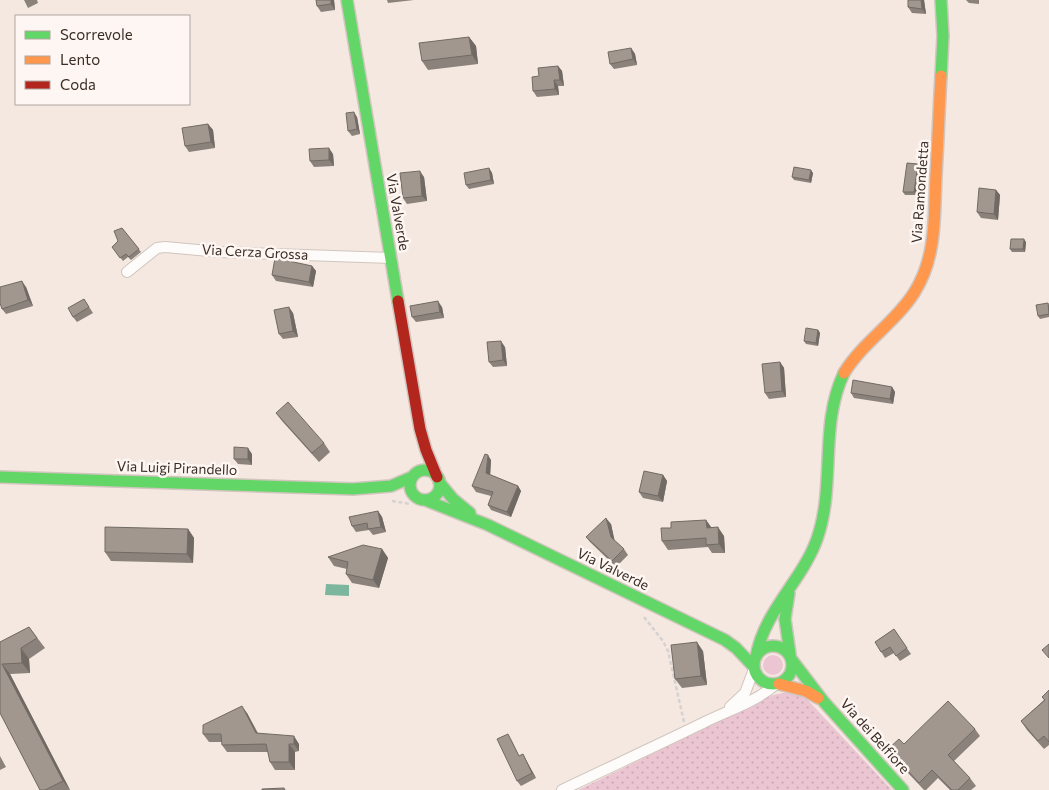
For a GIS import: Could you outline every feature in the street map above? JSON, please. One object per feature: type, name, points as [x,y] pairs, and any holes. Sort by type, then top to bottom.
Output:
[{"type":"street","name":"Via Valverde","points":[[347,0],[420,429]]},
{"type":"street","name":"Via Ramondetta","points":[[755,660],[760,639],[790,584],[812,550],[821,525],[828,486],[828,438],[838,386],[860,349],[901,310],[914,292],[931,253],[943,36],[941,0]]},
{"type":"street","name":"Via Cerza Grossa","points":[[127,272],[157,248],[165,247],[220,252],[391,258]]},
{"type":"street","points":[[420,429],[420,456],[410,488],[420,501]]},
{"type":"street","points":[[420,429],[438,479],[438,492],[430,499],[420,501]]},
{"type":"street","points":[[352,489],[394,487],[401,485],[414,475],[427,470],[438,479],[453,499],[488,526]]},
{"type":"street","name":"Via Luigi Pirandello","points":[[0,477],[352,489]]},
{"type":"street","points":[[352,489],[420,501],[488,526]]},
{"type":"street","name":"Via Valverde","points":[[488,526],[726,640]]},
{"type":"street","points":[[562,790],[717,716],[747,704],[786,680],[793,668],[785,619],[790,584]]},
{"type":"street","points":[[726,640],[745,657],[755,660]]},
{"type":"street","points":[[726,640],[745,645],[755,660],[760,679],[765,683],[806,690],[824,702]]},
{"type":"street","points":[[717,716],[739,700],[745,693],[755,660],[763,648],[774,645],[780,646],[791,657],[824,702]]},
{"type":"street","name":"Via dei Belfiore","points":[[824,702],[904,790]]},
{"type":"path","points":[[396,498],[420,501]]},
{"type":"path","points":[[642,614],[663,640],[668,651],[684,726]]},
{"type":"shaded area","points":[[326,584],[349,585],[349,596],[325,595]]},
{"type":"shaded area","points":[[773,655],[780,658],[783,665],[780,672],[773,675],[766,672],[763,665],[766,658]]},
{"type":"shaded area","points":[[789,692],[803,695],[892,790],[578,790],[773,695]]},
{"type":"building","points":[[316,0],[331,0],[331,4],[317,6]]},
{"type":"building","points":[[908,0],[921,0],[922,9],[908,7]]},
{"type":"building","points":[[469,37],[472,55],[422,61],[419,43]]},
{"type":"building","points":[[631,48],[633,59],[610,64],[608,52]]},
{"type":"building","points":[[558,66],[560,80],[554,80],[555,89],[533,91],[532,77],[539,76],[538,68]]},
{"type":"building","points":[[354,112],[357,129],[348,131],[346,113]]},
{"type":"building","points":[[208,124],[211,142],[185,146],[182,128]]},
{"type":"building","points":[[329,148],[329,160],[310,161],[309,149]]},
{"type":"building","points":[[907,163],[918,164],[914,192],[903,192]]},
{"type":"building","points":[[794,167],[811,170],[809,180],[792,177]]},
{"type":"building","points":[[489,168],[491,180],[466,185],[464,173]]},
{"type":"building","points":[[420,171],[422,196],[403,198],[400,173]]},
{"type":"building","points":[[979,188],[996,190],[994,214],[977,212]]},
{"type":"building","points":[[122,228],[139,249],[129,257],[126,254],[120,258],[112,247],[118,241],[114,231]]},
{"type":"building","points":[[1011,239],[1024,239],[1023,249],[1010,249]]},
{"type":"building","points":[[275,258],[312,266],[309,282],[272,275]]},
{"type":"building","points":[[22,281],[28,300],[2,309],[0,287]]},
{"type":"building","points":[[84,299],[89,307],[73,317],[68,308]]},
{"type":"building","points":[[438,301],[440,312],[412,317],[410,306]]},
{"type":"building","points":[[1048,303],[1049,314],[1038,316],[1036,305]]},
{"type":"building","points":[[289,307],[293,331],[279,334],[274,310]]},
{"type":"building","points":[[806,328],[818,330],[816,343],[804,341]]},
{"type":"building","points":[[501,341],[503,360],[489,362],[487,342]]},
{"type":"building","points":[[780,362],[782,391],[765,393],[762,364]]},
{"type":"building","points":[[853,380],[892,387],[890,399],[851,393]]},
{"type":"building","points":[[288,402],[324,443],[312,453],[276,413]]},
{"type":"building","points":[[234,447],[248,448],[248,459],[234,459]]},
{"type":"building","points":[[485,454],[488,455],[486,473],[518,486],[507,512],[488,505],[493,492],[472,486]]},
{"type":"building","points":[[644,471],[663,475],[658,496],[639,492]]},
{"type":"building","points":[[378,511],[381,527],[368,529],[367,523],[352,526],[349,517]]},
{"type":"building","points":[[606,518],[611,537],[624,549],[612,561],[586,537]]},
{"type":"building","points":[[706,520],[707,528],[718,527],[719,544],[706,545],[706,538],[662,541],[661,528],[671,528],[671,522]]},
{"type":"building","points":[[105,527],[188,529],[187,554],[105,552]]},
{"type":"building","points":[[363,545],[382,549],[373,580],[346,574],[348,562],[328,557]]},
{"type":"building","points":[[29,627],[37,638],[21,648],[22,663],[2,664],[63,781],[45,790],[40,790],[0,713],[0,642]]},
{"type":"building","points":[[894,629],[907,648],[896,656],[890,647],[881,652],[875,642]]},
{"type":"building","points":[[697,642],[701,676],[675,679],[671,645]]},
{"type":"building","points":[[1049,644],[1049,658],[1042,650]]},
{"type":"building","points":[[1049,690],[1049,742],[1044,736],[1038,741],[1021,721],[1045,700],[1042,697]]},
{"type":"building","points":[[948,701],[975,729],[948,755],[970,778],[958,790],[952,790],[932,770],[919,783],[888,749],[899,739],[904,744]]},
{"type":"building","points":[[242,706],[256,733],[294,736],[294,744],[289,744],[289,762],[270,762],[266,744],[222,745],[221,734],[203,734],[203,725]]},
{"type":"building","points":[[508,734],[519,756],[523,754],[532,773],[517,781],[497,739]]},
{"type":"building","points":[[284,788],[285,790],[262,790],[262,789]]},
{"type":"traffic: fast","points":[[347,0],[398,301]]},
{"type":"traffic: fast","points":[[941,0],[943,36],[941,76]]},
{"type":"traffic: fast","points":[[756,657],[760,640],[767,625],[802,569],[817,539],[826,498],[829,434],[832,413],[836,393],[844,373]]},
{"type":"traffic: fast","points":[[425,470],[435,475],[440,485],[435,495],[425,500],[415,495],[410,485],[415,475],[425,470]]},
{"type":"traffic: fast","points":[[0,477],[353,489],[391,486],[412,477]]},
{"type":"traffic: fast","points":[[439,482],[453,499],[470,513]]},
{"type":"traffic: fast","points":[[425,500],[488,525],[725,640],[736,648],[754,667]]},
{"type":"traffic: fast","points":[[789,593],[785,619],[790,654]]},
{"type":"traffic: fast","points":[[773,646],[787,651],[792,665],[787,679],[773,684],[759,679],[754,665],[759,651],[773,646]]},
{"type":"traffic: fast","points":[[792,660],[824,702],[903,790]]},
{"type":"traffic: slow","points":[[844,373],[860,352],[906,304],[914,293],[927,265],[933,236],[941,76]]},
{"type":"traffic: slow","points":[[779,684],[806,691],[818,698]]},
{"type":"traffic: jam","points":[[398,301],[420,429],[437,477]]}]
